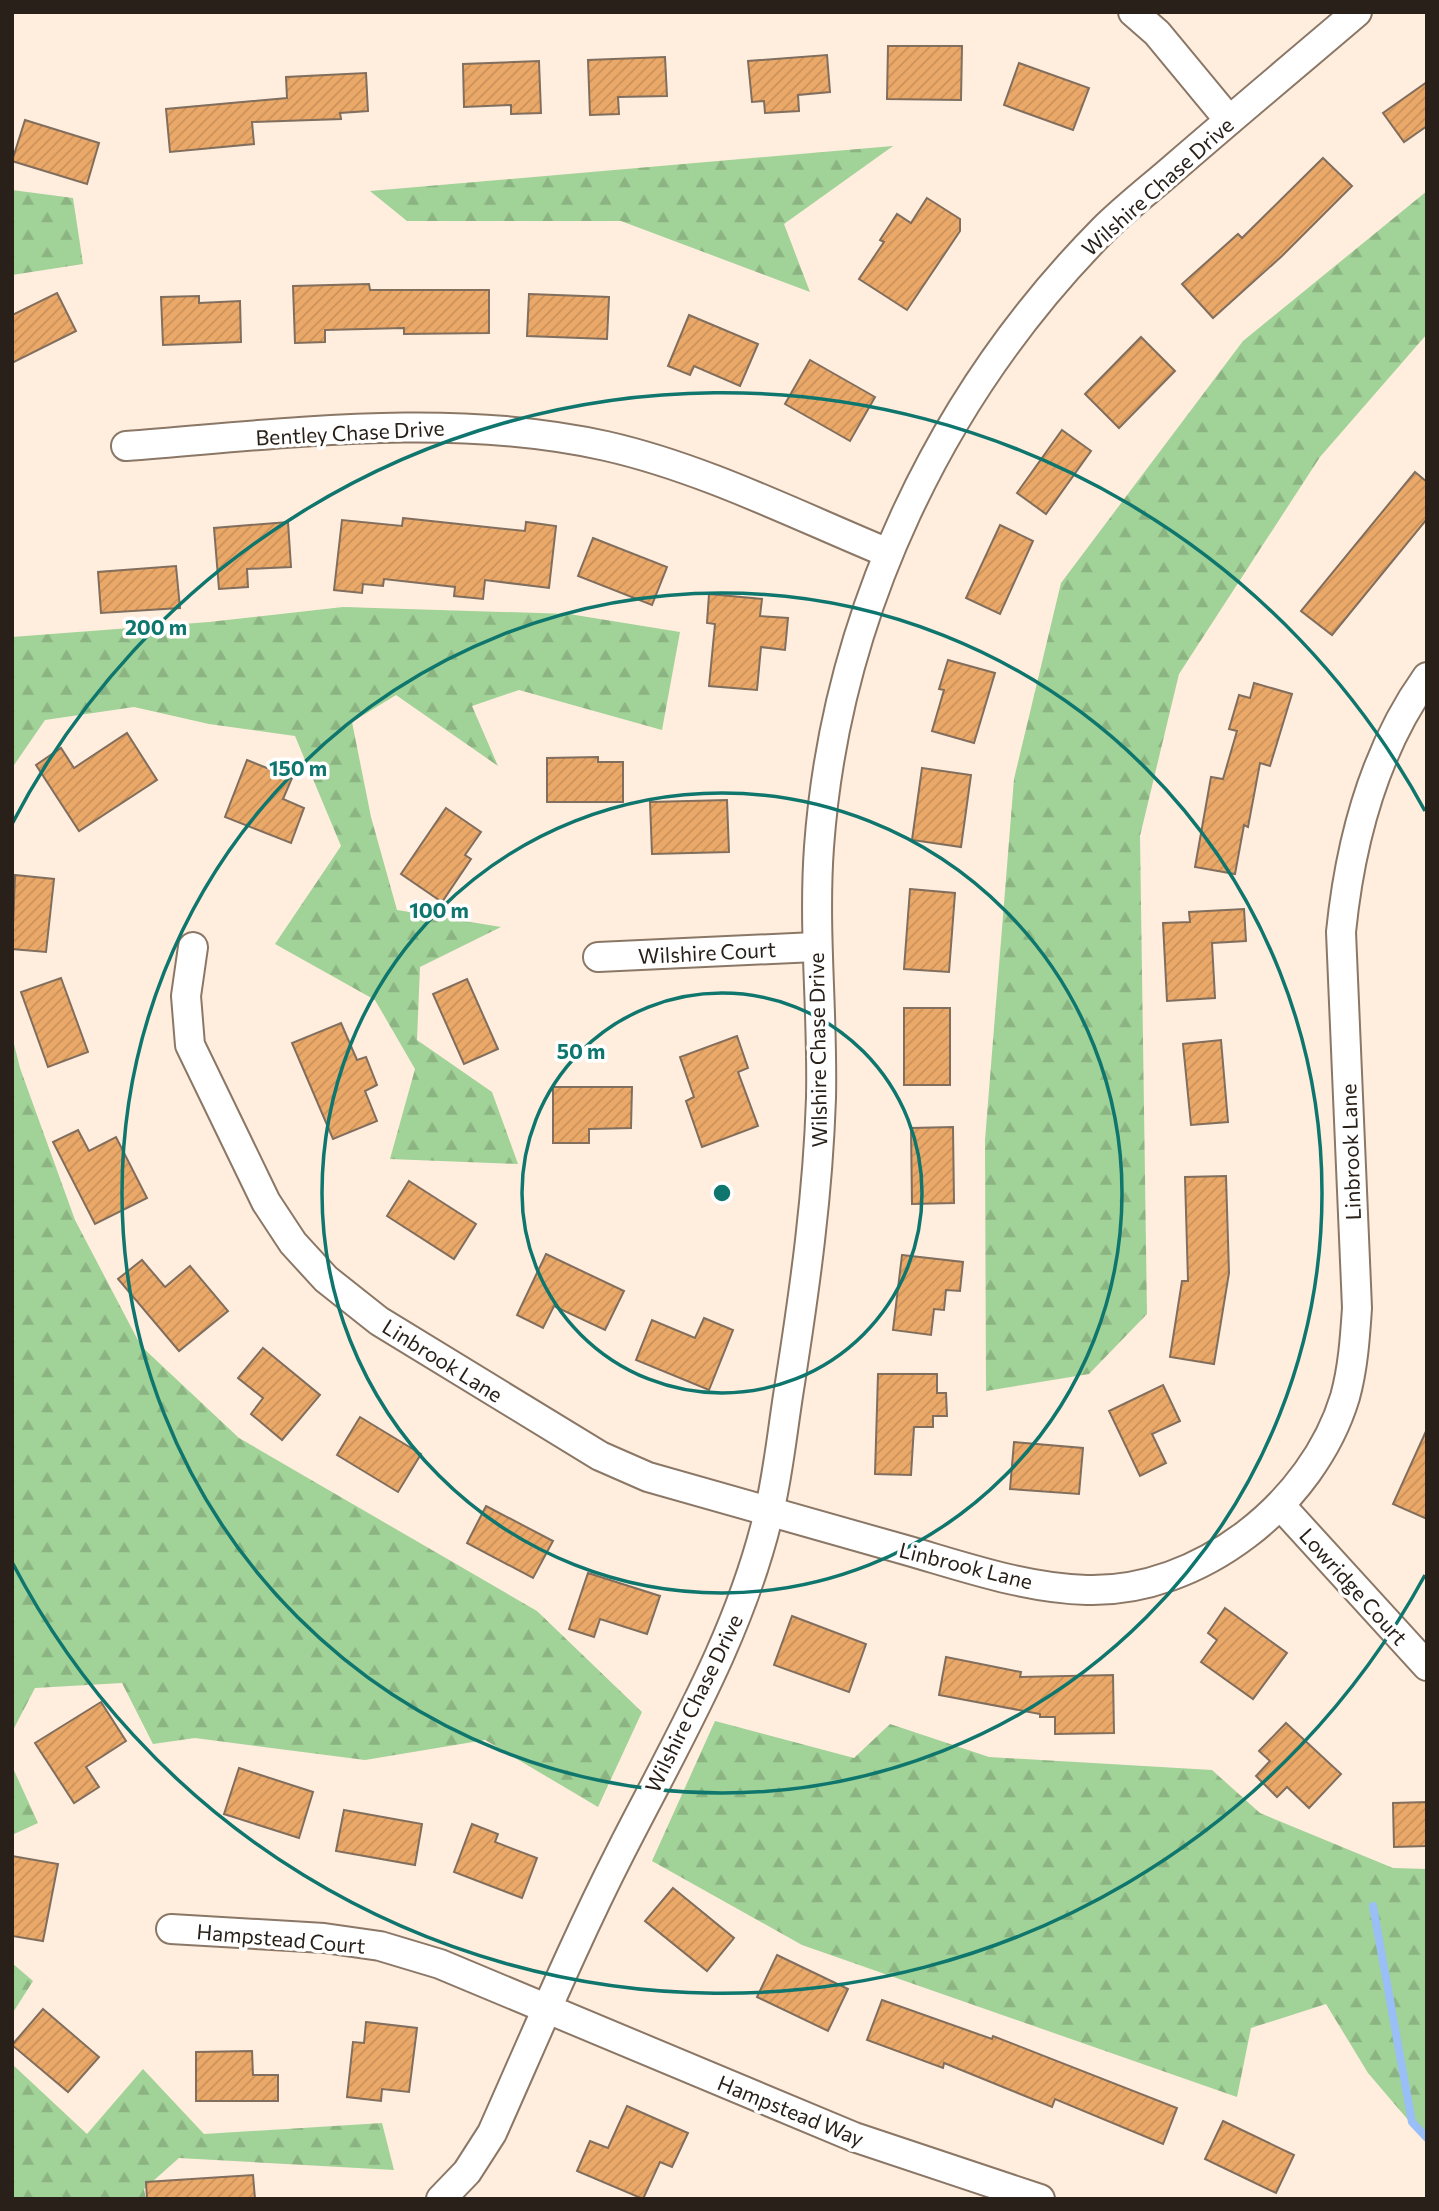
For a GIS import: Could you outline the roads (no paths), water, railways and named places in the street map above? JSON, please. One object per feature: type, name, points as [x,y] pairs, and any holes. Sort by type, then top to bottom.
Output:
[{"type":"street","points":[[1133,12],[1157,33],[1229,120]]},
{"type":"street","name":"Wilshire Chase Drive","points":[[441,2199],[467,2172],[492,2133],[616,1859],[719,1660],[747,1587],[769,1511],[809,1263],[818,1183],[821,1088],[815,947],[819,843],[834,739],[856,644],[888,553],[947,432],[984,373],[1025,316],[1105,228],[1357,12]]},
{"type":"street","name":"Bentley Chase Drive","points":[[127,446],[401,426],[468,427],[535,433],[607,447],[678,467],[888,553]]},
{"type":"street","name":"Linbrook Lane","points":[[193,947],[186,996],[190,1045],[266,1202],[293,1243],[326,1279],[379,1321],[600,1456],[648,1476],[1018,1582],[1088,1590],[1140,1584],[1194,1566],[1240,1541],[1281,1506],[1307,1474],[1329,1437],[1345,1397],[1354,1356],[1357,1308],[1341,932],[1346,879],[1358,827],[1392,736],[1427,677]]},
{"type":"street","name":"Wilshire Court","points":[[598,957],[815,947]]},
{"type":"street","name":"Lowridge Court","points":[[1281,1506],[1427,1666]]},
{"type":"street","name":"Hampstead Court","points":[[171,1929],[324,1938],[380,1946],[440,1964],[546,2010]]},
{"type":"street","name":"Hampstead Way","points":[[546,2010],[854,2137],[1040,2199]]},
{"type":"waterway","points":[[1373,1906],[1412,2122],[1427,2138]]}]
